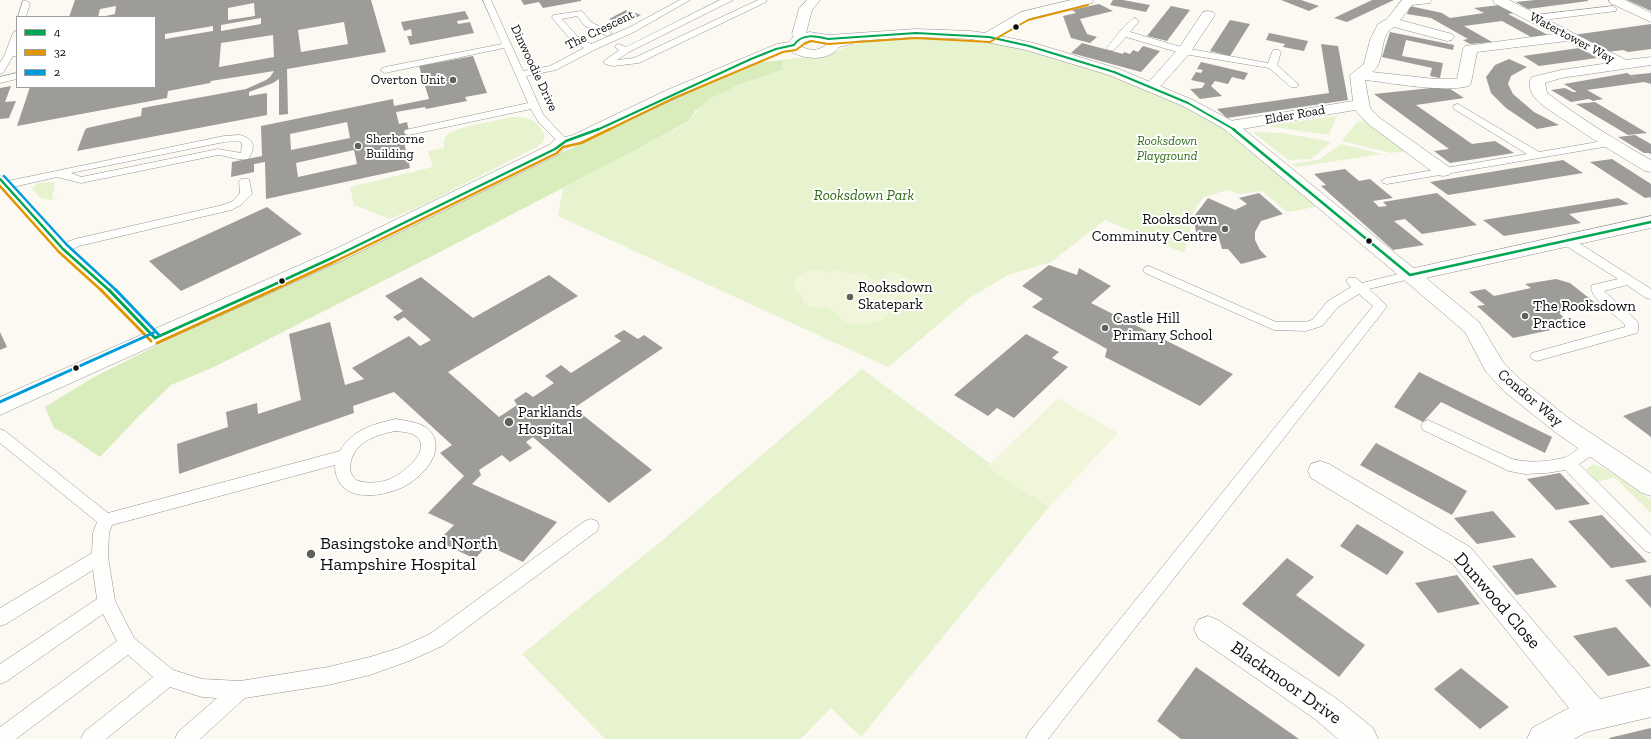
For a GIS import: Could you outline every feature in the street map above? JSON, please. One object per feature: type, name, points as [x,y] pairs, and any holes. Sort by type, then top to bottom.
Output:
[{"type":"street","points":[[0,408],[334,257],[555,149],[560,143],[579,138],[672,93],[754,58],[774,54],[803,43],[830,42],[832,47],[825,52],[813,54],[803,43],[799,34],[806,9],[814,0]]},
{"type":"street","points":[[989,37],[1026,15],[1087,0]]},
{"type":"street","points":[[1357,75],[1371,66],[1377,40],[1382,28],[1392,22],[1408,1],[1426,0]]},
{"type":"street","name":"Watertower Way","points":[[1499,0],[1624,65]]},
{"type":"street","points":[[1614,5],[1651,18]]},
{"type":"street","points":[[1152,87],[1184,51],[1208,15]]},
{"type":"street","points":[[1392,22],[1447,37]]},
{"type":"street","name":"Condor Way","points":[[830,42],[883,35],[916,33],[989,37],[1029,46],[1082,61],[1152,87],[1188,103],[1230,126],[1472,326],[1494,368],[1513,386],[1563,426],[1651,486]]},
{"type":"street","points":[[1357,75],[1436,83],[1464,83],[1470,48],[1570,36]]},
{"type":"street","points":[[1651,61],[1561,74],[1537,80],[1538,90],[1541,96],[1608,143],[1651,167]]},
{"type":"street","points":[[1357,75],[1360,104],[1362,109],[1374,121],[1443,171]]},
{"type":"street","name":"Elder Road","points":[[1230,126],[1360,104]]},
{"type":"street","points":[[1410,275],[1651,222]]},
{"type":"street","name":"Dunwood Close","points":[[1320,471],[1461,555],[1594,716]]},
{"type":"street","name":"Blackmoor Drive","points":[[1208,629],[1326,709],[1362,739]]},
{"type":"street","points":[[1543,739],[1582,718],[1651,702]]},
{"type":"lane","name":"Dinwoodie Drive","points":[[487,0],[534,105],[543,121],[561,139],[560,143]]},
{"type":"lane","name":"The Crescent","points":[[521,74],[553,68],[591,48],[606,37],[631,30],[686,0]]},
{"type":"lane","points":[[729,0],[718,3],[626,50],[608,62],[613,64],[636,61],[762,2],[762,0]]},
{"type":"lane","points":[[22,16],[26,3]]},
{"type":"lane","points":[[1535,18],[1614,5]]},
{"type":"lane","points":[[591,48],[574,38],[556,18],[579,13],[588,24],[626,50]]},
{"type":"lane","points":[[1111,48],[1135,21]]},
{"type":"lane","points":[[1123,33],[1184,51],[1272,66],[1294,85]]},
{"type":"lane","points":[[0,72],[14,54],[16,42]]},
{"type":"lane","points":[[385,70],[508,45]]},
{"type":"lane","points":[[1272,66],[1276,52]]},
{"type":"lane","points":[[0,80],[16,76]]},
{"type":"lane","points":[[409,132],[534,105]]},
{"type":"lane","points":[[1458,107],[1537,155]]},
{"type":"lane","points":[[3,182],[56,173],[224,139],[240,138],[247,141],[247,151],[244,157],[231,153],[218,152],[81,180],[56,173]]},
{"type":"lane","points":[[1387,181],[1608,143]]},
{"type":"lane","points":[[64,248],[75,243],[226,208],[237,203],[246,194],[245,181]]},
{"type":"lane","points":[[3,182],[64,248],[109,290],[155,338]]},
{"type":"lane","points":[[1567,240],[1651,295]]},
{"type":"lane","points":[[1149,270],[1274,326],[1306,327],[1317,323],[1333,304],[1355,285],[1410,275]]},
{"type":"lane","points":[[1538,356],[1632,330],[1632,324],[1623,314],[1598,293],[1597,288],[1629,280]]},
{"type":"lane","points":[[1036,739],[1380,306],[1355,285]]},
{"type":"lane","points":[[106,520],[344,456],[356,441],[368,433],[382,428],[396,425],[408,426],[419,430],[426,437],[428,446],[427,456],[420,467],[396,484],[381,488],[367,489],[354,486],[345,480],[341,472],[344,456]]},
{"type":"lane","points":[[1428,426],[1509,465],[1525,468],[1547,467],[1568,463],[1594,447]]},
{"type":"lane","points":[[0,435],[106,520]]},
{"type":"lane","points":[[1568,463],[1651,546]]},
{"type":"lane","points":[[106,520],[101,533],[100,557],[106,602],[128,644],[167,677],[202,688],[240,690],[328,676],[370,666],[402,655],[436,640],[591,526]]},
{"type":"lane","points":[[0,618],[100,557]]},
{"type":"lane","points":[[0,675],[106,602]]},
{"type":"lane","points":[[0,739],[128,644]]},
{"type":"lane","points":[[91,739],[167,677]]},
{"type":"lane","points":[[185,739],[240,690]]},
{"type":"green space","name":"Rooksdown Park","points":[[936,38],[993,43],[1052,55],[1148,89],[1228,127],[1321,206],[1287,212],[1262,191],[1239,194],[1227,190],[1204,197],[1191,217],[1190,230],[1184,253],[1105,220],[1051,262],[1008,275],[971,297],[888,367],[558,216],[563,188],[689,122],[697,111],[707,102],[730,88],[782,70],[783,60],[823,55],[862,43]]},
{"type":"green space","points":[[783,60],[782,70],[738,85],[712,98],[695,111],[689,121],[643,146],[216,366],[171,385],[100,457],[69,436],[54,428],[45,407],[94,377],[158,345],[362,250],[712,80],[761,62]]},
{"type":"green space","points":[[1337,116],[1329,135],[1265,126]]},
{"type":"green space","points":[[512,117],[528,118],[535,122],[545,135],[543,142],[535,148],[427,203],[390,219],[354,205],[350,187],[433,167],[428,151],[444,148],[445,138],[451,132],[458,129]]},
{"type":"green space","points":[[1364,121],[1407,151],[1391,153],[1342,141],[1357,122]]},
{"type":"green space","points":[[1253,132],[1283,133],[1332,142],[1311,159],[1288,160]]},
{"type":"green space","points":[[1341,144],[1382,154],[1296,167],[1292,164],[1318,160]]},
{"type":"green space","points":[[55,182],[52,199],[58,197],[52,200],[40,198],[32,189],[38,183]]},
{"type":"green space","name":"Rooksdown Skatepark","points":[[817,269],[830,273],[833,269],[854,275],[856,272],[869,275],[868,278],[880,280],[892,271],[917,282],[902,292],[907,294],[909,292],[918,296],[912,303],[903,300],[904,297],[899,295],[895,300],[897,305],[884,319],[861,325],[853,325],[840,319],[838,314],[822,306],[817,308],[805,305],[801,296],[796,292],[794,283],[796,277],[807,271]]},
{"type":"green space","points":[[862,369],[1049,507],[861,737],[831,708],[801,739],[605,739],[522,654],[659,543]]},
{"type":"green space","points":[[1058,398],[1118,433],[1049,507],[987,467]]},
{"type":"green space","points":[[1594,464],[1609,471],[1651,500],[1651,513],[1614,477],[1598,482],[1586,469]]},
{"type":"building","points":[[75,0],[371,0],[386,52],[287,69],[288,114],[279,115],[279,79],[273,83],[249,92],[249,96],[267,93],[267,115],[77,151],[87,128],[141,116],[142,108],[246,89],[266,80],[274,71],[211,81],[210,83],[168,91],[167,98],[17,126],[30,88],[156,88],[156,16],[106,16],[115,14],[116,6],[100,9],[98,16],[69,16]],"holes":[[[254,3],[255,16],[228,20],[228,8]],[[261,18],[261,24],[221,31],[221,25]],[[344,22],[348,44],[301,52],[298,30]],[[213,26],[213,31],[165,39],[165,34]],[[273,35],[274,57],[219,67],[221,43]]]},
{"type":"building","points":[[521,0],[581,1],[543,8],[539,2],[524,5]]},
{"type":"building","points":[[1113,0],[1123,0],[1150,5],[1146,12],[1110,5]]},
{"type":"building","points":[[1281,0],[1301,0],[1319,6],[1309,11]]},
{"type":"building","points":[[1372,0],[1394,0],[1347,22],[1334,18]]},
{"type":"building","points":[[1535,0],[1588,1],[1528,9],[1516,2]]},
{"type":"building","points":[[1627,0],[1651,0],[1651,11]]},
{"type":"building","points":[[1099,4],[1113,11],[1080,19],[1087,34],[1097,37],[1090,43],[1071,38],[1063,16],[1076,13],[1072,10]]},
{"type":"building","points":[[1500,5],[1514,13],[1508,14],[1548,35],[1531,37],[1502,21],[1464,26],[1492,42],[1470,44],[1463,40],[1468,39],[1431,18],[1407,14],[1410,6],[1442,13],[1450,18],[1484,13],[1474,8]]},
{"type":"building","points":[[1171,6],[1190,10],[1167,41],[1147,36]]},
{"type":"building","points":[[626,10],[641,15],[624,24],[609,19]]},
{"type":"building","points":[[465,11],[469,19],[457,21],[458,24],[470,22],[474,33],[410,45],[407,36],[412,36],[411,29],[404,31],[401,22]]},
{"type":"building","points":[[1230,20],[1250,24],[1230,56],[1210,51]]},
{"type":"building","points":[[1651,24],[1651,49],[1628,52],[1623,50],[1607,52],[1573,35]]},
{"type":"building","points":[[1390,32],[1454,45],[1453,50],[1406,40],[1402,56],[1443,63],[1440,78],[1430,76],[1432,68],[1382,57]]},
{"type":"building","points":[[1269,33],[1308,41],[1304,51],[1283,47],[1285,44],[1266,40]]},
{"type":"building","points":[[1082,43],[1123,54],[1124,52],[1130,54],[1133,50],[1138,52],[1143,46],[1160,51],[1141,72],[1071,53]]},
{"type":"building","points":[[1321,44],[1338,46],[1348,100],[1227,118],[1217,109],[1329,93]]},
{"type":"building","points":[[1579,48],[1597,58],[1539,66],[1523,56]]},
{"type":"building","name":"Sherborne Building","points":[[473,56],[487,93],[465,97],[467,101],[426,109],[425,107],[396,112],[399,124],[407,122],[411,140],[404,142],[410,168],[266,199],[265,162],[254,164],[254,172],[231,177],[232,162],[262,156],[261,126],[393,99],[394,106],[429,99],[419,66]],"holes":[[[347,122],[350,138],[291,150],[290,134]],[[354,150],[357,164],[298,177],[296,163]]]},
{"type":"building","points":[[1509,59],[1527,67],[1511,76],[1508,84],[1513,94],[1534,112],[1559,125],[1537,129],[1506,108],[1491,93],[1486,77],[1495,65]]},
{"type":"building","points":[[1201,62],[1248,73],[1244,80],[1232,77],[1228,84],[1215,81],[1211,86],[1222,96],[1200,99],[1190,89],[1202,88],[1205,83],[1191,80],[1196,72],[1201,73],[1203,70],[1197,69]]},
{"type":"building","points":[[1627,73],[1639,80],[1631,75],[1651,73],[1651,84],[1644,82],[1587,90],[1603,99],[1593,101],[1589,99],[1571,102],[1551,90],[1565,88],[1573,92],[1577,92],[1564,84]]},
{"type":"building","points":[[1443,84],[1464,98],[1416,105],[1472,144],[1495,141],[1514,153],[1450,163],[1434,151],[1449,149],[1374,94],[1431,88],[1428,86]]},
{"type":"building","points":[[11,86],[5,102],[16,101],[9,118],[0,119],[0,88]]},
{"type":"building","points":[[1595,102],[1647,133],[1628,135],[1576,104]]},
{"type":"building","points":[[1635,135],[1651,144],[1651,154],[1644,153],[1618,137]]},
{"type":"building","points":[[1612,159],[1651,184],[1651,197],[1645,198],[1590,162]]},
{"type":"building","points":[[1563,160],[1583,173],[1448,195],[1430,182]]},
{"type":"building","points":[[1345,169],[1359,181],[1370,179],[1393,198],[1373,201],[1379,207],[1387,206],[1383,202],[1437,193],[1477,225],[1422,234],[1405,219],[1394,221],[1424,245],[1393,250],[1321,186],[1326,185],[1314,174]]},
{"type":"building","name":"Rooksdown Comminuty Centre","points":[[1259,193],[1283,214],[1261,221],[1255,232],[1255,240],[1260,250],[1267,257],[1241,264],[1228,249],[1222,249],[1218,235],[1196,232],[1194,220],[1195,215],[1208,198],[1235,210],[1247,204],[1239,198]]},
{"type":"building","points":[[1618,198],[1629,204],[1569,214],[1581,223],[1504,236],[1483,220]]},
{"type":"building","points":[[267,207],[302,234],[181,291],[149,261]]},
{"type":"building","name":"Castle Hill Primary School","points":[[1049,265],[1077,275],[1079,268],[1111,286],[1091,303],[1233,374],[1200,406],[1105,357],[1107,349],[1032,307],[1043,299],[1022,286]]},
{"type":"building","name":"Parklands Hospital","points":[[549,275],[578,296],[448,372],[499,417],[517,405],[514,400],[526,392],[533,397],[554,383],[545,376],[561,365],[571,373],[621,341],[614,336],[624,330],[638,339],[644,335],[663,348],[574,408],[652,470],[609,503],[533,437],[526,442],[532,448],[510,462],[502,455],[479,470],[481,475],[472,484],[557,522],[523,562],[487,545],[475,559],[438,541],[454,525],[428,513],[464,476],[440,453],[452,445],[394,392],[353,406],[354,413],[179,474],[177,444],[228,427],[226,412],[257,403],[258,414],[301,400],[289,334],[330,322],[345,385],[364,379],[352,368],[409,336],[420,346],[431,340],[404,317],[398,321],[393,317],[403,311],[385,296],[421,277],[473,318]]},
{"type":"building","name":"The Rooksdown Practice","points":[[1556,279],[1570,283],[1599,306],[1559,313],[1566,319],[1544,324],[1551,330],[1513,338],[1477,306],[1485,305],[1469,292],[1485,289],[1494,296],[1531,288],[1525,284]]},
{"type":"building","points":[[0,332],[7,347],[0,350]]},
{"type":"building","points":[[1026,334],[1059,352],[1052,358],[1068,367],[1014,418],[997,408],[988,416],[954,395]]},
{"type":"building","points":[[1419,372],[1552,437],[1545,453],[1441,402],[1423,422],[1394,407]]},
{"type":"building","points":[[1651,406],[1651,437],[1623,416]]},
{"type":"building","points":[[1376,443],[1467,491],[1452,515],[1360,465]]},
{"type":"building","points":[[1560,473],[1590,504],[1556,510],[1527,479]]},
{"type":"building","points":[[1493,511],[1516,537],[1477,544],[1454,518]]},
{"type":"building","points":[[1602,515],[1647,562],[1611,568],[1568,521]]},
{"type":"building","points":[[1357,524],[1404,552],[1387,575],[1340,546]]},
{"type":"building","points":[[1287,558],[1314,577],[1296,595],[1365,645],[1339,677],[1242,604]]},
{"type":"building","points":[[1532,558],[1557,587],[1516,595],[1492,566]]},
{"type":"building","points":[[1457,575],[1480,604],[1438,613],[1415,583]]},
{"type":"building","points":[[1651,575],[1651,608],[1625,580]]},
{"type":"building","points":[[1616,627],[1651,666],[1608,676],[1573,636]]},
{"type":"building","points":[[1196,667],[1299,739],[1181,739],[1157,721]]},
{"type":"building","points":[[1461,668],[1509,707],[1480,729],[1434,689]]},
{"type":"building","points":[[1651,728],[1651,739],[1609,738]]},
{"type":"transit line","name":"32","points":[[157,343],[336,261],[557,153],[563,147],[581,143],[674,98],[783,52],[796,50],[807,42],[815,41],[828,44],[916,38],[990,42],[1028,20],[1088,5]]},
{"type":"transit line","name":"4","points":[[155,338],[334,257],[555,149],[566,141],[590,133],[751,59],[768,52],[794,45],[800,39],[809,36],[828,39],[916,33],[989,37],[1029,46],[1114,72],[1188,103],[1230,126],[1410,275]]},
{"type":"transit line","name":"2","points":[[4,176],[67,245],[113,287],[159,335]]},
{"type":"transit line","name":"4","points":[[0,179],[63,249],[109,290],[155,338]]},
{"type":"transit line","name":"32","points":[[0,186],[59,252],[106,294],[151,341]]},
{"type":"transit line","name":"4","points":[[1410,275],[1651,222]]},
{"type":"transit line","name":"2","points":[[0,402],[153,333]]},
{"type":"place","name":"Overton Unit","points":[[453,80]]},
{"type":"place","name":"Sherborne Building","points":[[358,146]]},
{"type":"place","name":"Rooksdown Comminuty Centre","points":[[1225,229]]},
{"type":"place","name":"Rooksdown Skatepark","points":[[850,297]]},
{"type":"place","name":"The Rooksdown Practice","points":[[1525,316]]},
{"type":"place","name":"Castle Hill Primary School","points":[[1105,328]]},
{"type":"place","name":"Parklands Hospital","points":[[509,422]]},
{"type":"place","name":"Basingstoke and North Hampshire Hospital","points":[[311,554]]},
{"type":"park label","name":"Rooksdown Playground","points":[[1167,148]]}]
